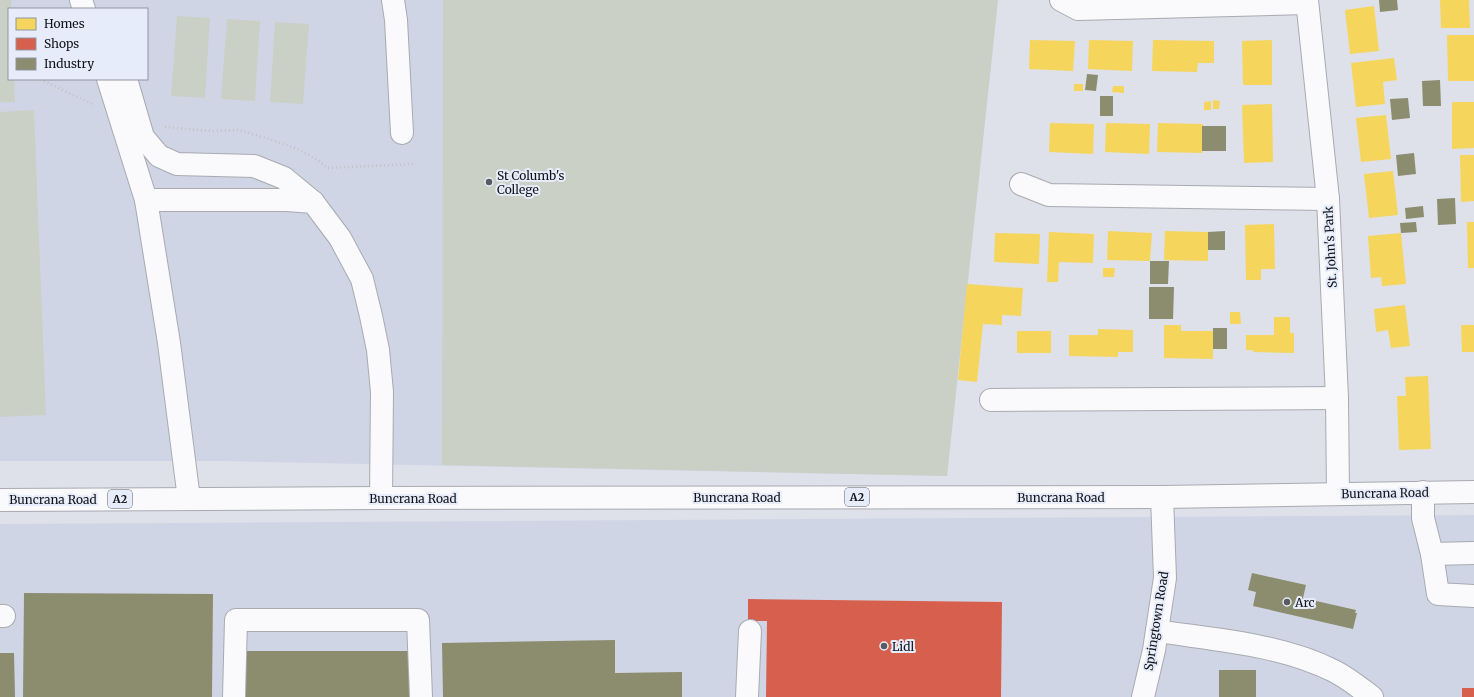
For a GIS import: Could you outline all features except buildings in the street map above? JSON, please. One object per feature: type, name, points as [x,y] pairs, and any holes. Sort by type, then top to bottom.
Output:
[{"type":"main road","points":[[393,0],[396,20],[402,133]]},
{"type":"main road","points":[[1061,0],[1078,9],[1307,2]]},
{"type":"main road","name":"St. John's Park","points":[[1307,2],[1328,199],[1337,398],[1338,494]]},
{"type":"main road","points":[[109,80],[130,121],[159,156],[177,164],[254,166],[284,178],[312,202],[340,238],[362,279],[378,350],[382,392],[381,498]]},
{"type":"main road","points":[[126,80],[130,121],[146,200],[169,343],[189,499]]},
{"type":"main road","points":[[1021,184],[1049,195],[1328,199]]},
{"type":"main road","points":[[146,200],[287,200],[312,202]]},
{"type":"main road","points":[[991,400],[1337,398]]},
{"type":"main road","points":[[1423,492],[1423,518],[1432,554],[1438,594],[1474,596]]},
{"type":"main road","name":"Buncrana Road","points":[[0,500],[1162,497],[1474,492]]},
{"type":"main road","name":"Springtown Road","points":[[1143,697],[1157,631],[1165,578],[1162,497]]},
{"type":"main road","points":[[1432,554],[1474,553]]},
{"type":"main road","points":[[234,697],[236,620],[418,620],[421,697]]},
{"type":"main road","points":[[746,697],[750,631]]},
{"type":"main road","points":[[1157,631],[1270,648],[1320,664],[1336,672],[1372,697]]},
{"type":"path","points":[[44,81],[130,121],[157,127],[204,130],[239,130],[295,148],[318,160],[327,168],[415,164]]},
{"type":"shaded area","name":"St Columb's College","points":[[0,0],[998,0],[947,476],[222,461],[0,461]]},
{"type":"shaded area","points":[[0,0],[11,0],[11,8],[8,8],[8,80],[14,80],[15,102],[0,102]]},
{"type":"shaded area","points":[[443,0],[998,0],[947,476],[442,465]]},
{"type":"shaded area","points":[[177,16],[210,18],[205,98],[171,96]]},
{"type":"shaded area","points":[[227,19],[260,21],[255,101],[221,99]]},
{"type":"shaded area","points":[[275,22],[309,24],[303,104],[270,102]]},
{"type":"shaded area","points":[[34,110],[46,415],[0,417],[0,112]]},
{"type":"shaded area","points":[[1474,515],[1474,697],[0,697],[0,524]]},
{"type":"place","name":"St Columb's College","points":[[489,182]]},
{"type":"place","name":"Arc","points":[[1287,602]]},
{"type":"place","name":"Lidl","points":[[884,646]]}]
